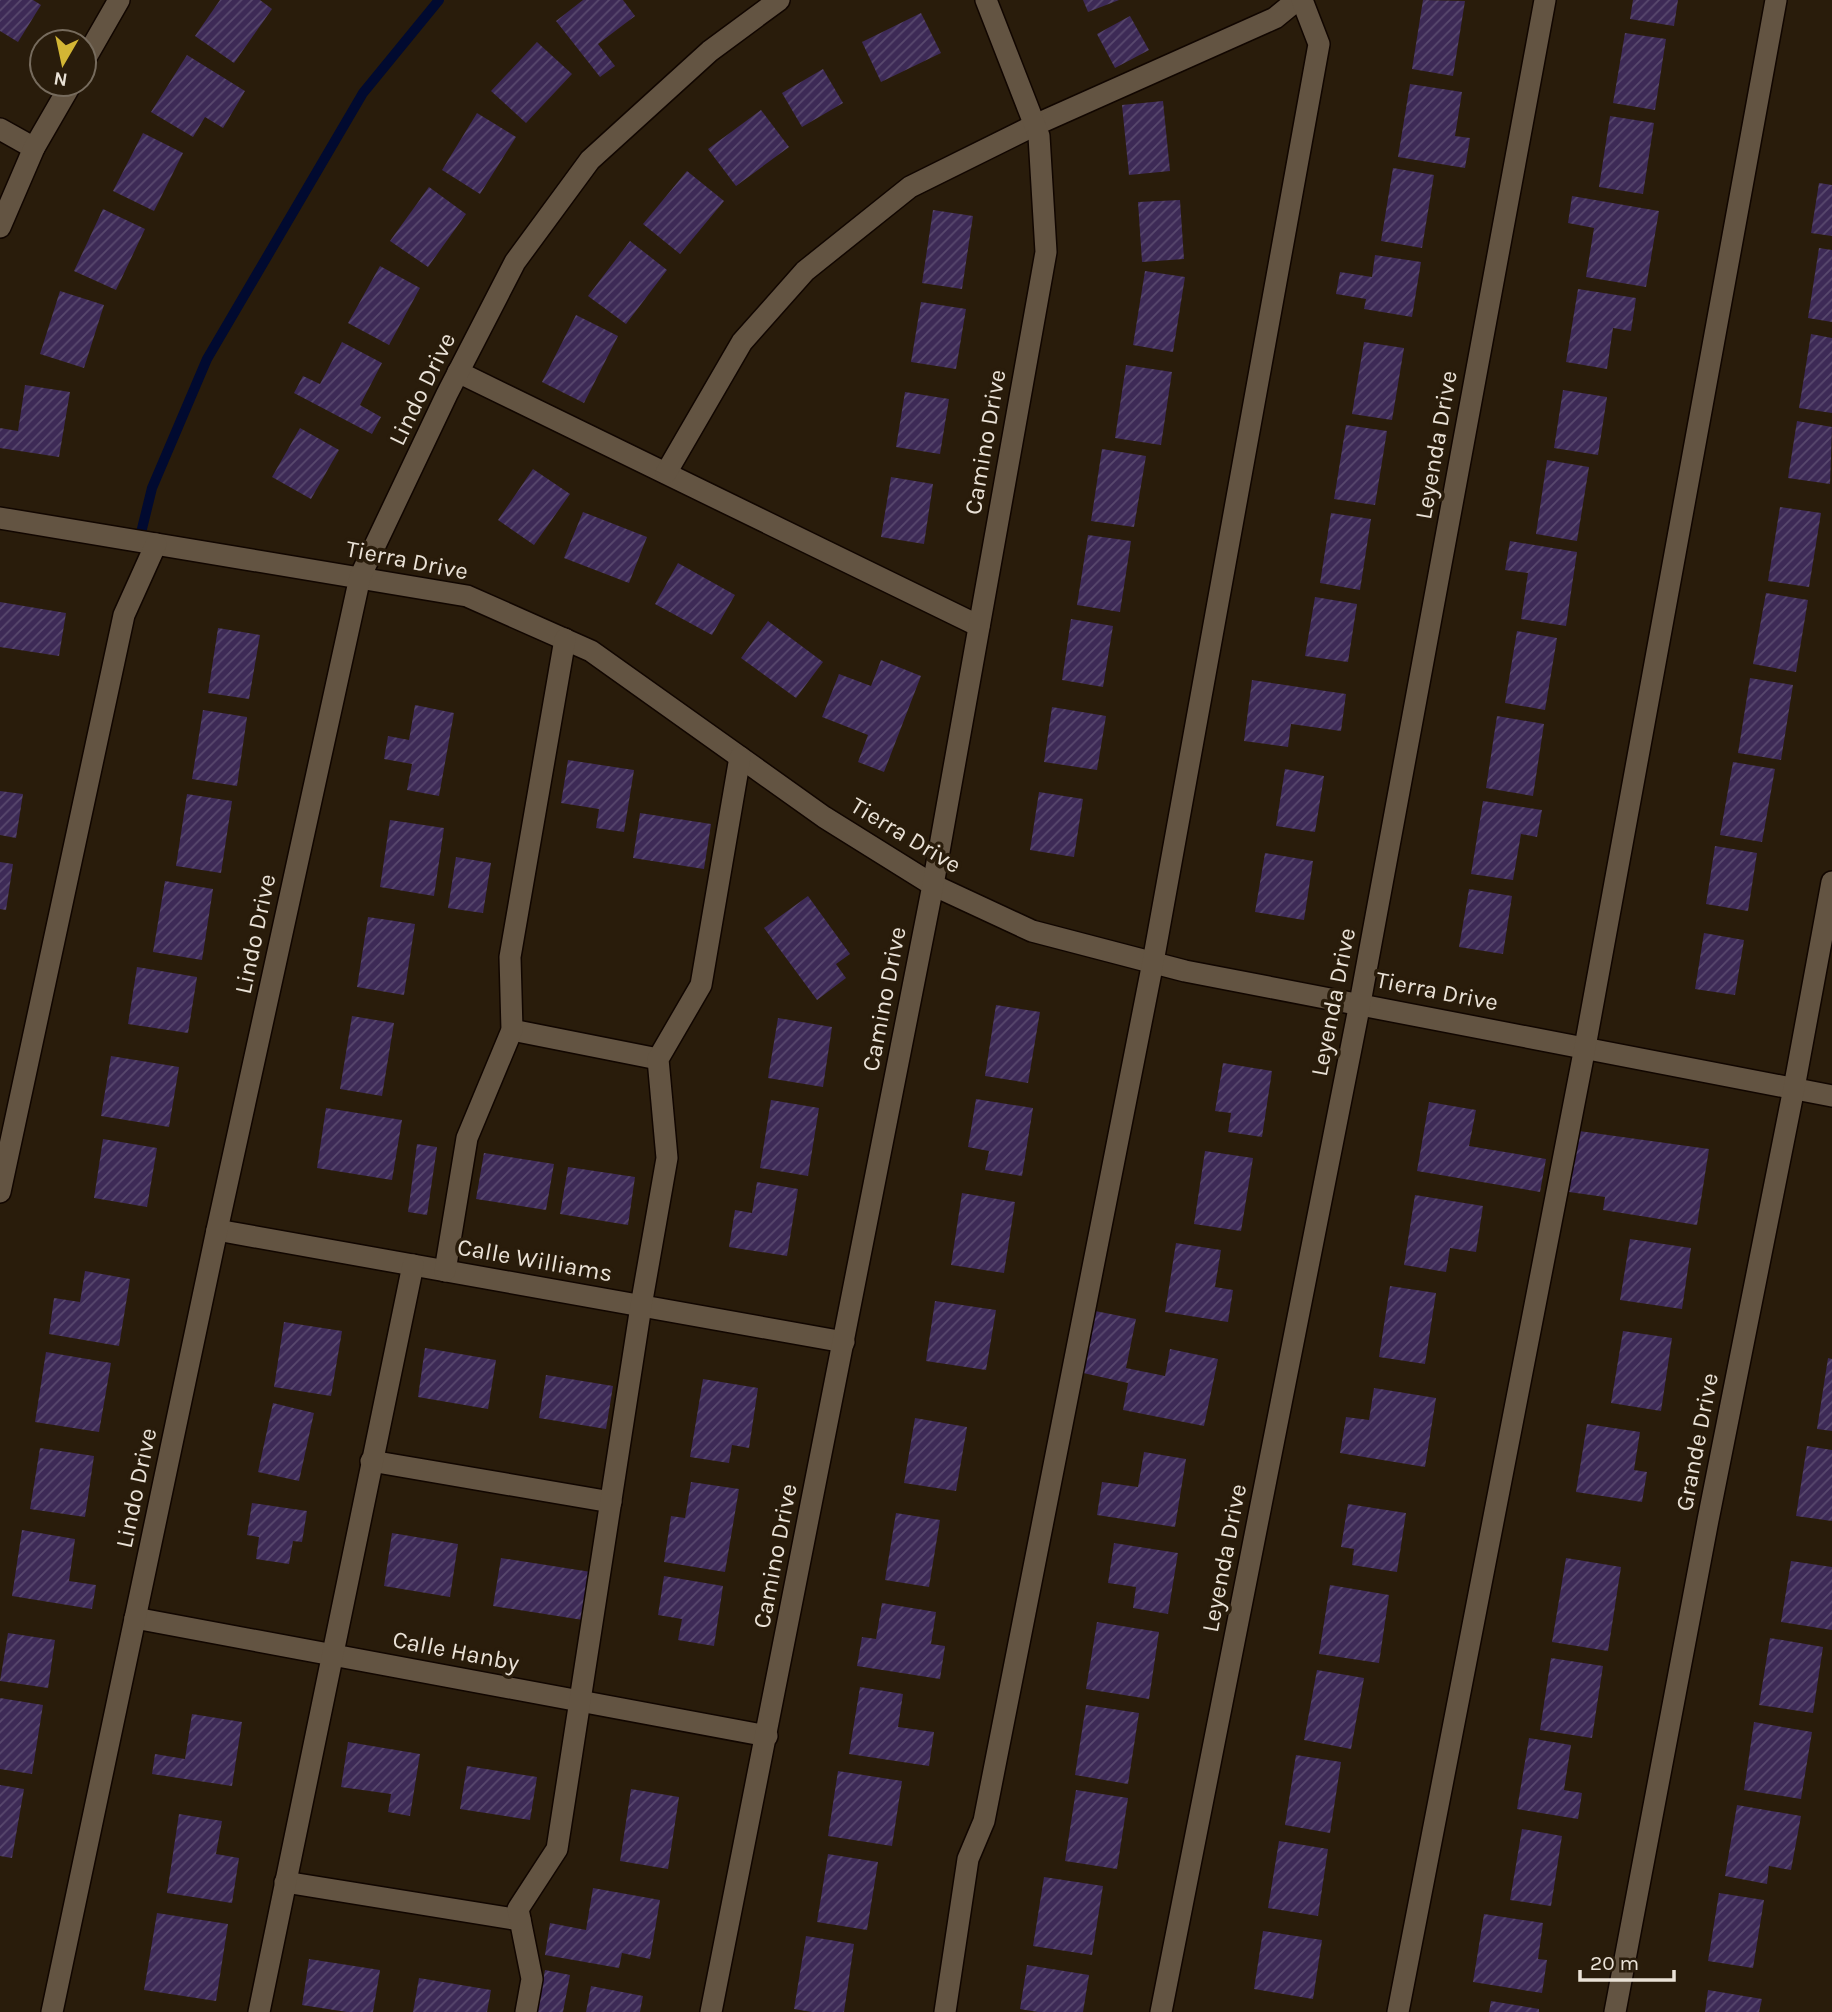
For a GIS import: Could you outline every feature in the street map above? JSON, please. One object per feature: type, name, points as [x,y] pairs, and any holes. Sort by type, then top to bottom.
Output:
[{"type":"street","points":[[98,37],[119,0]]},
{"type":"street","name":"Lindo Drive","points":[[52,2012],[217,1230],[360,577],[458,372],[515,262],[590,160],[710,51],[779,0]]},
{"type":"street","name":"Camino Drive","points":[[712,2012],[933,885],[1046,252],[1039,136],[986,0]]},
{"type":"street","points":[[666,473],[742,342],[805,271],[911,187],[1035,125],[1275,18],[1299,0],[1319,44],[1153,962],[984,1821],[968,1859],[944,2012]]},
{"type":"street","name":"Leyenda Drive","points":[[1161,2012],[1360,1003],[1545,0]]},
{"type":"street","points":[[1398,2012],[1585,1047],[1776,0]]},
{"type":"street","points":[[0,227],[34,148],[63,98]]},
{"type":"street","points":[[0,129],[34,148]]},
{"type":"street","points":[[458,372],[979,626]]},
{"type":"street","name":"Tierra Drive","points":[[0,519],[467,596],[591,651],[824,817],[933,885],[1032,931],[1185,971],[1832,1096]]},
{"type":"street","points":[[0,1192],[124,615],[156,544]]},
{"type":"street","points":[[445,1271],[467,1138],[512,1030],[510,957],[565,639]]},
{"type":"street","points":[[526,2012],[532,1979],[518,1909],[557,1849],[641,1306],[667,1158],[658,1059],[701,985],[740,757]]},
{"type":"street","name":"Grande Drive","points":[[1615,2012],[1832,882]]},
{"type":"street","points":[[512,1030],[658,1059]]},
{"type":"street","name":"Calle Williams","points":[[217,1230],[844,1342]]},
{"type":"street","points":[[259,2012],[413,1265]]},
{"type":"street","points":[[371,1461],[611,1502]]},
{"type":"street","name":"Calle Hanby","points":[[135,1618],[767,1736]]},
{"type":"street","points":[[285,1882],[520,1920]]},
{"type":"building","points":[[0,0],[33,0],[41,5],[18,42],[0,31]]},
{"type":"building","points":[[220,0],[260,0],[272,9],[234,63],[195,36]]},
{"type":"building","points":[[583,0],[623,0],[635,16],[598,44],[615,66],[600,77],[556,21]]},
{"type":"building","points":[[1083,0],[1119,0],[1088,12]]},
{"type":"building","points":[[1423,0],[1465,1],[1453,76],[1412,69]]},
{"type":"building","points":[[1633,0],[1678,0],[1674,26],[1630,19]]},
{"type":"building","points":[[921,13],[941,53],[881,82],[862,42]]},
{"type":"building","points":[[1130,16],[1149,50],[1115,68],[1097,34]]},
{"type":"building","points":[[1625,33],[1666,39],[1655,110],[1613,103]]},
{"type":"building","points":[[537,42],[572,74],[526,123],[491,91]]},
{"type":"building","points":[[187,55],[245,91],[223,128],[205,117],[193,137],[151,112]]},
{"type":"building","points":[[823,69],[843,103],[802,127],[782,93]]},
{"type":"building","points":[[1410,84],[1462,92],[1455,136],[1470,138],[1465,168],[1398,157]]},
{"type":"building","points":[[1163,101],[1170,171],[1129,175],[1122,105]]},
{"type":"building","points":[[761,110],[789,147],[736,186],[708,149]]},
{"type":"building","points":[[477,113],[516,137],[480,194],[442,170]]},
{"type":"building","points":[[1610,116],[1654,123],[1643,194],[1599,187]]},
{"type":"building","points":[[143,133],[183,153],[154,211],[113,191]]},
{"type":"building","points":[[1393,168],[1434,175],[1422,248],[1381,241]]},
{"type":"building","points":[[687,171],[724,201],[680,254],[643,224]]},
{"type":"building","points":[[1819,183],[1832,185],[1832,236],[1811,233]]},
{"type":"building","points":[[429,187],[466,214],[428,267],[390,241]]},
{"type":"building","points":[[1572,196],[1659,211],[1646,287],[1586,277],[1594,228],[1568,223]]},
{"type":"building","points":[[1180,200],[1184,259],[1142,262],[1138,202]]},
{"type":"building","points":[[103,209],[145,229],[116,290],[74,271]]},
{"type":"building","points":[[933,210],[973,216],[962,289],[922,283]]},
{"type":"building","points":[[630,241],[667,270],[626,324],[588,296]]},
{"type":"building","points":[[1819,248],[1832,250],[1832,322],[1808,318]]},
{"type":"building","points":[[1375,255],[1421,262],[1412,317],[1364,309],[1366,299],[1336,294],[1340,272],[1372,277]]},
{"type":"building","points":[[380,266],[420,288],[389,345],[348,323]]},
{"type":"building","points":[[1145,271],[1185,277],[1173,352],[1133,345]]},
{"type":"building","points":[[1578,289],[1636,298],[1631,331],[1613,328],[1607,369],[1566,362]]},
{"type":"building","points":[[60,291],[104,305],[84,368],[40,354]]},
{"type":"building","points":[[921,302],[966,309],[956,369],[911,362]]},
{"type":"building","points":[[576,315],[618,336],[584,403],[542,382]]},
{"type":"building","points":[[1811,334],[1832,338],[1832,413],[1799,408]]},
{"type":"building","points":[[342,342],[382,363],[360,405],[381,417],[372,434],[294,393],[303,376],[320,384]]},
{"type":"building","points":[[1364,342],[1404,348],[1392,420],[1352,414]]},
{"type":"building","points":[[1126,365],[1172,372],[1161,445],[1115,438]]},
{"type":"building","points":[[25,385],[70,392],[59,457],[0,448],[0,428],[18,431]]},
{"type":"building","points":[[1563,390],[1607,397],[1598,455],[1554,448]]},
{"type":"building","points":[[905,392],[949,399],[940,454],[896,447]]},
{"type":"building","points":[[1797,421],[1832,427],[1830,484],[1788,478]]},
{"type":"building","points":[[1346,425],[1387,431],[1375,505],[1334,499]]},
{"type":"building","points":[[300,428],[339,450],[311,499],[272,477]]},
{"type":"building","points":[[1102,449],[1146,456],[1134,527],[1091,521]]},
{"type":"building","points":[[1547,460],[1589,467],[1577,541],[1536,534]]},
{"type":"building","points":[[533,469],[570,494],[534,545],[498,520]]},
{"type":"building","points":[[891,477],[933,484],[924,544],[881,537]]},
{"type":"building","points":[[1780,507],[1821,513],[1809,587],[1768,581]]},
{"type":"building","points":[[583,512],[647,537],[629,583],[564,558]]},
{"type":"building","points":[[1331,513],[1371,519],[1360,590],[1320,583]]},
{"type":"building","points":[[1088,535],[1131,541],[1120,612],[1077,605]]},
{"type":"building","points":[[1510,541],[1577,552],[1566,626],[1521,619],[1528,573],[1505,570]]},
{"type":"building","points":[[678,563],[735,595],[712,635],[655,604]]},
{"type":"building","points":[[1766,593],[1808,600],[1796,672],[1753,664]]},
{"type":"building","points":[[1315,597],[1357,604],[1348,662],[1305,656]]},
{"type":"building","points":[[0,602],[66,613],[59,656],[0,647]]},
{"type":"building","points":[[1071,619],[1113,626],[1103,687],[1062,680]]},
{"type":"building","points":[[768,621],[823,662],[796,698],[741,658]]},
{"type":"building","points":[[218,628],[260,635],[249,699],[208,693]]},
{"type":"building","points":[[1517,631],[1557,638],[1545,710],[1505,703]]},
{"type":"building","points":[[881,660],[921,676],[884,772],[858,762],[868,735],[822,717],[839,674],[871,686]]},
{"type":"building","points":[[1750,678],[1793,685],[1781,760],[1738,753]]},
{"type":"building","points":[[1252,680],[1346,694],[1341,731],[1291,724],[1288,747],[1244,741]]},
{"type":"building","points":[[415,705],[454,713],[439,796],[407,790],[412,764],[384,759],[388,736],[409,740]]},
{"type":"building","points":[[1052,707],[1106,716],[1097,770],[1044,762]]},
{"type":"building","points":[[203,710],[247,717],[237,786],[192,779]]},
{"type":"building","points":[[1497,716],[1544,724],[1533,796],[1486,788]]},
{"type":"building","points":[[568,760],[634,770],[624,832],[596,828],[599,809],[561,803]]},
{"type":"building","points":[[1733,762],[1775,769],[1762,842],[1720,835]]},
{"type":"building","points":[[1285,769],[1324,776],[1315,832],[1276,826]]},
{"type":"building","points":[[0,791],[23,794],[16,838],[0,835]]},
{"type":"building","points":[[1039,792],[1083,799],[1074,857],[1030,850]]},
{"type":"building","points":[[187,794],[232,801],[221,873],[176,866]]},
{"type":"building","points":[[1483,801],[1542,810],[1537,837],[1521,834],[1513,880],[1471,874]]},
{"type":"building","points":[[640,813],[711,824],[704,869],[633,858]]},
{"type":"building","points":[[390,820],[444,828],[434,896],[380,887]]},
{"type":"building","points":[[1715,846],[1757,853],[1748,911],[1706,904]]},
{"type":"building","points":[[1265,853],[1313,861],[1304,920],[1255,912]]},
{"type":"building","points":[[456,857],[491,863],[483,913],[448,908]]},
{"type":"building","points":[[0,862],[13,864],[6,910],[0,909]]},
{"type":"building","points":[[165,881],[213,889],[202,960],[153,952]]},
{"type":"building","points":[[1469,889],[1512,896],[1503,954],[1459,947]]},
{"type":"building","points":[[808,896],[850,954],[836,964],[846,978],[817,1000],[764,928]]},
{"type":"building","points":[[368,917],[415,924],[404,995],[357,987]]},
{"type":"building","points":[[1704,933],[1744,940],[1735,995],[1695,989]]},
{"type":"building","points":[[137,967],[197,977],[188,1033],[128,1024]]},
{"type":"building","points":[[996,1005],[1040,1012],[1028,1083],[985,1076]]},
{"type":"building","points":[[352,1016],[394,1023],[382,1096],[340,1089]]},
{"type":"building","points":[[778,1018],[832,1027],[823,1087],[768,1078]]},
{"type":"building","points":[[111,1056],[179,1067],[169,1127],[101,1116]]},
{"type":"building","points":[[1223,1063],[1272,1071],[1262,1137],[1228,1132],[1231,1113],[1215,1111]]},
{"type":"building","points":[[976,1099],[1033,1108],[1022,1176],[985,1170],[989,1151],[968,1147]]},
{"type":"building","points":[[771,1100],[819,1108],[808,1176],[760,1168]]},
{"type":"building","points":[[1429,1102],[1476,1110],[1469,1146],[1546,1159],[1540,1192],[1417,1171]]},
{"type":"building","points":[[326,1108],[402,1120],[392,1180],[317,1168]]},
{"type":"building","points":[[1579,1131],[1709,1149],[1697,1225],[1603,1210],[1605,1197],[1569,1192]]},
{"type":"building","points":[[103,1139],[157,1148],[147,1207],[94,1198]]},
{"type":"building","points":[[417,1144],[437,1147],[427,1215],[408,1212]]},
{"type":"building","points":[[1205,1151],[1253,1158],[1241,1231],[1194,1224]]},
{"type":"building","points":[[484,1153],[554,1164],[546,1210],[476,1199]]},
{"type":"building","points":[[568,1167],[635,1177],[628,1225],[560,1214]]},
{"type":"building","points":[[757,1182],[798,1189],[787,1256],[729,1247],[735,1210],[752,1213]]},
{"type":"building","points":[[962,1193],[1015,1202],[1004,1273],[951,1265]]},
{"type":"building","points":[[1415,1195],[1483,1206],[1476,1252],[1450,1248],[1446,1272],[1404,1265]]},
{"type":"building","points":[[1630,1239],[1691,1248],[1682,1309],[1620,1300]]},
{"type":"building","points":[[1176,1243],[1221,1250],[1215,1287],[1233,1290],[1228,1322],[1165,1312]]},
{"type":"building","points":[[85,1271],[130,1279],[119,1346],[49,1334],[54,1298],[80,1302]]},
{"type":"building","points":[[1390,1286],[1436,1293],[1425,1364],[1379,1357]]},
{"type":"building","points":[[935,1301],[996,1310],[986,1370],[926,1361]]},
{"type":"building","points":[[1095,1311],[1136,1319],[1126,1368],[1165,1376],[1170,1349],[1218,1359],[1204,1426],[1123,1410],[1128,1383],[1083,1373]]},
{"type":"building","points":[[284,1322],[342,1331],[331,1396],[274,1387]]},
{"type":"building","points":[[1623,1331],[1672,1338],[1661,1411],[1611,1403]]},
{"type":"building","points":[[425,1348],[496,1360],[488,1409],[418,1397]]},
{"type":"building","points":[[46,1352],[111,1363],[99,1432],[35,1422]]},
{"type":"building","points":[[1828,1358],[1832,1359],[1832,1431],[1817,1429]]},
{"type":"building","points":[[546,1375],[613,1386],[606,1429],[539,1418]]},
{"type":"building","points":[[703,1379],[758,1388],[749,1448],[732,1445],[729,1463],[690,1457]]},
{"type":"building","points":[[1374,1388],[1436,1398],[1425,1467],[1340,1453],[1346,1417],[1369,1420]]},
{"type":"building","points":[[273,1403],[314,1413],[299,1481],[258,1472]]},
{"type":"building","points":[[915,1418],[967,1427],[956,1491],[904,1483]]},
{"type":"building","points":[[1587,1424],[1640,1432],[1634,1470],[1647,1472],[1642,1502],[1576,1492]]},
{"type":"building","points":[[1807,1446],[1832,1450],[1832,1521],[1796,1516]]},
{"type":"building","points":[[40,1448],[94,1456],[85,1517],[30,1509]]},
{"type":"building","points":[[1144,1452],[1186,1459],[1175,1527],[1097,1515],[1102,1482],[1138,1487]]},
{"type":"building","points":[[691,1482],[739,1489],[725,1572],[664,1562],[671,1516],[685,1518]]},
{"type":"building","points":[[252,1503],[307,1511],[302,1542],[293,1541],[289,1564],[256,1559],[259,1537],[247,1535]]},
{"type":"building","points":[[1348,1504],[1406,1513],[1397,1572],[1352,1565],[1354,1549],[1341,1547]]},
{"type":"building","points":[[896,1513],[940,1520],[929,1587],[885,1580]]},
{"type":"building","points":[[22,1530],[75,1539],[69,1581],[96,1585],[92,1609],[12,1596]]},
{"type":"building","points":[[392,1533],[458,1544],[450,1597],[384,1586]]},
{"type":"building","points":[[1114,1543],[1178,1553],[1168,1614],[1133,1608],[1136,1587],[1108,1583]]},
{"type":"building","points":[[501,1558],[591,1572],[583,1620],[493,1606]]},
{"type":"building","points":[[1566,1558],[1621,1567],[1608,1651],[1552,1642]]},
{"type":"building","points":[[1791,1561],[1832,1567],[1832,1630],[1781,1622]]},
{"type":"building","points":[[664,1576],[723,1586],[714,1646],[678,1640],[682,1619],[658,1615]]},
{"type":"building","points":[[1330,1585],[1389,1595],[1379,1663],[1319,1654]]},
{"type":"building","points":[[882,1603],[936,1612],[931,1644],[945,1646],[940,1679],[857,1666],[862,1637],[876,1639]]},
{"type":"building","points":[[1097,1622],[1159,1632],[1149,1699],[1086,1689]]},
{"type":"building","points":[[8,1633],[55,1640],[48,1688],[0,1681]]},
{"type":"building","points":[[1770,1638],[1823,1647],[1813,1713],[1759,1705]]},
{"type":"building","points":[[1551,1658],[1603,1666],[1592,1738],[1540,1730]]},
{"type":"building","points":[[1317,1670],[1364,1678],[1351,1749],[1304,1740]]},
{"type":"building","points":[[860,1687],[903,1694],[898,1727],[934,1732],[929,1766],[849,1754]]},
{"type":"building","points":[[0,1698],[43,1705],[32,1774],[0,1769]]},
{"type":"building","points":[[1086,1705],[1139,1713],[1128,1784],[1075,1775]]},
{"type":"building","points":[[192,1714],[242,1722],[232,1786],[152,1774],[155,1754],[185,1759]]},
{"type":"building","points":[[1754,1722],[1812,1732],[1801,1799],[1744,1790]]},
{"type":"building","points":[[1529,1738],[1571,1745],[1564,1790],[1582,1793],[1578,1819],[1517,1809]]},
{"type":"building","points":[[348,1742],[420,1754],[410,1816],[388,1812],[391,1794],[341,1787]]},
{"type":"building","points":[[1296,1755],[1341,1762],[1330,1833],[1285,1825]]},
{"type":"building","points":[[467,1766],[537,1777],[530,1820],[460,1809]]},
{"type":"building","points":[[838,1771],[902,1781],[892,1846],[828,1836]]},
{"type":"building","points":[[0,1785],[24,1789],[12,1858],[0,1856]]},
{"type":"building","points":[[631,1789],[679,1797],[668,1869],[620,1861]]},
{"type":"building","points":[[1076,1790],[1128,1798],[1117,1869],[1065,1861]]},
{"type":"building","points":[[1737,1805],[1801,1816],[1791,1870],[1769,1866],[1767,1884],[1725,1876]]},
{"type":"building","points":[[179,1814],[222,1821],[216,1854],[239,1858],[232,1903],[167,1893]]},
{"type":"building","points":[[1522,1829],[1562,1836],[1551,1906],[1510,1900]]},
{"type":"building","points":[[1279,1841],[1328,1849],[1318,1916],[1268,1908]]},
{"type":"building","points":[[828,1854],[878,1862],[867,1930],[817,1922]]},
{"type":"building","points":[[1044,1877],[1103,1886],[1092,1955],[1033,1946]]},
{"type":"building","points":[[593,1888],[660,1900],[650,1959],[622,1953],[619,1968],[545,1955],[550,1923],[586,1930]]},
{"type":"building","points":[[1719,1893],[1764,1900],[1753,1968],[1708,1961]]},
{"type":"building","points":[[157,1913],[228,1924],[216,2001],[144,1990]]},
{"type":"building","points":[[1484,1914],[1543,1923],[1538,1959],[1547,1960],[1542,1993],[1473,1982]]},
{"type":"building","points":[[1263,1931],[1322,1940],[1313,1999],[1254,1989]]},
{"type":"building","points":[[806,1936],[854,1944],[844,2012],[794,2009]]},
{"type":"building","points":[[309,1959],[380,1970],[373,2012],[347,2012],[302,2005]]},
{"type":"building","points":[[1027,1965],[1089,1975],[1083,2012],[1038,2012],[1020,2009]]},
{"type":"building","points":[[545,1970],[570,1975],[563,2012],[537,2012]]},
{"type":"building","points":[[419,1978],[491,1990],[487,2012],[413,2012]]},
{"type":"building","points":[[591,1986],[643,1996],[640,2012],[586,2012]]},
{"type":"building","points":[[1708,1990],[1762,1999],[1759,2012],[1705,2012]]},
{"type":"building","points":[[1491,2001],[1539,2009],[1539,2012],[1489,2012]]},
{"type":"waterway","points":[[139,541],[152,488],[207,359],[363,93],[439,0]]}]
